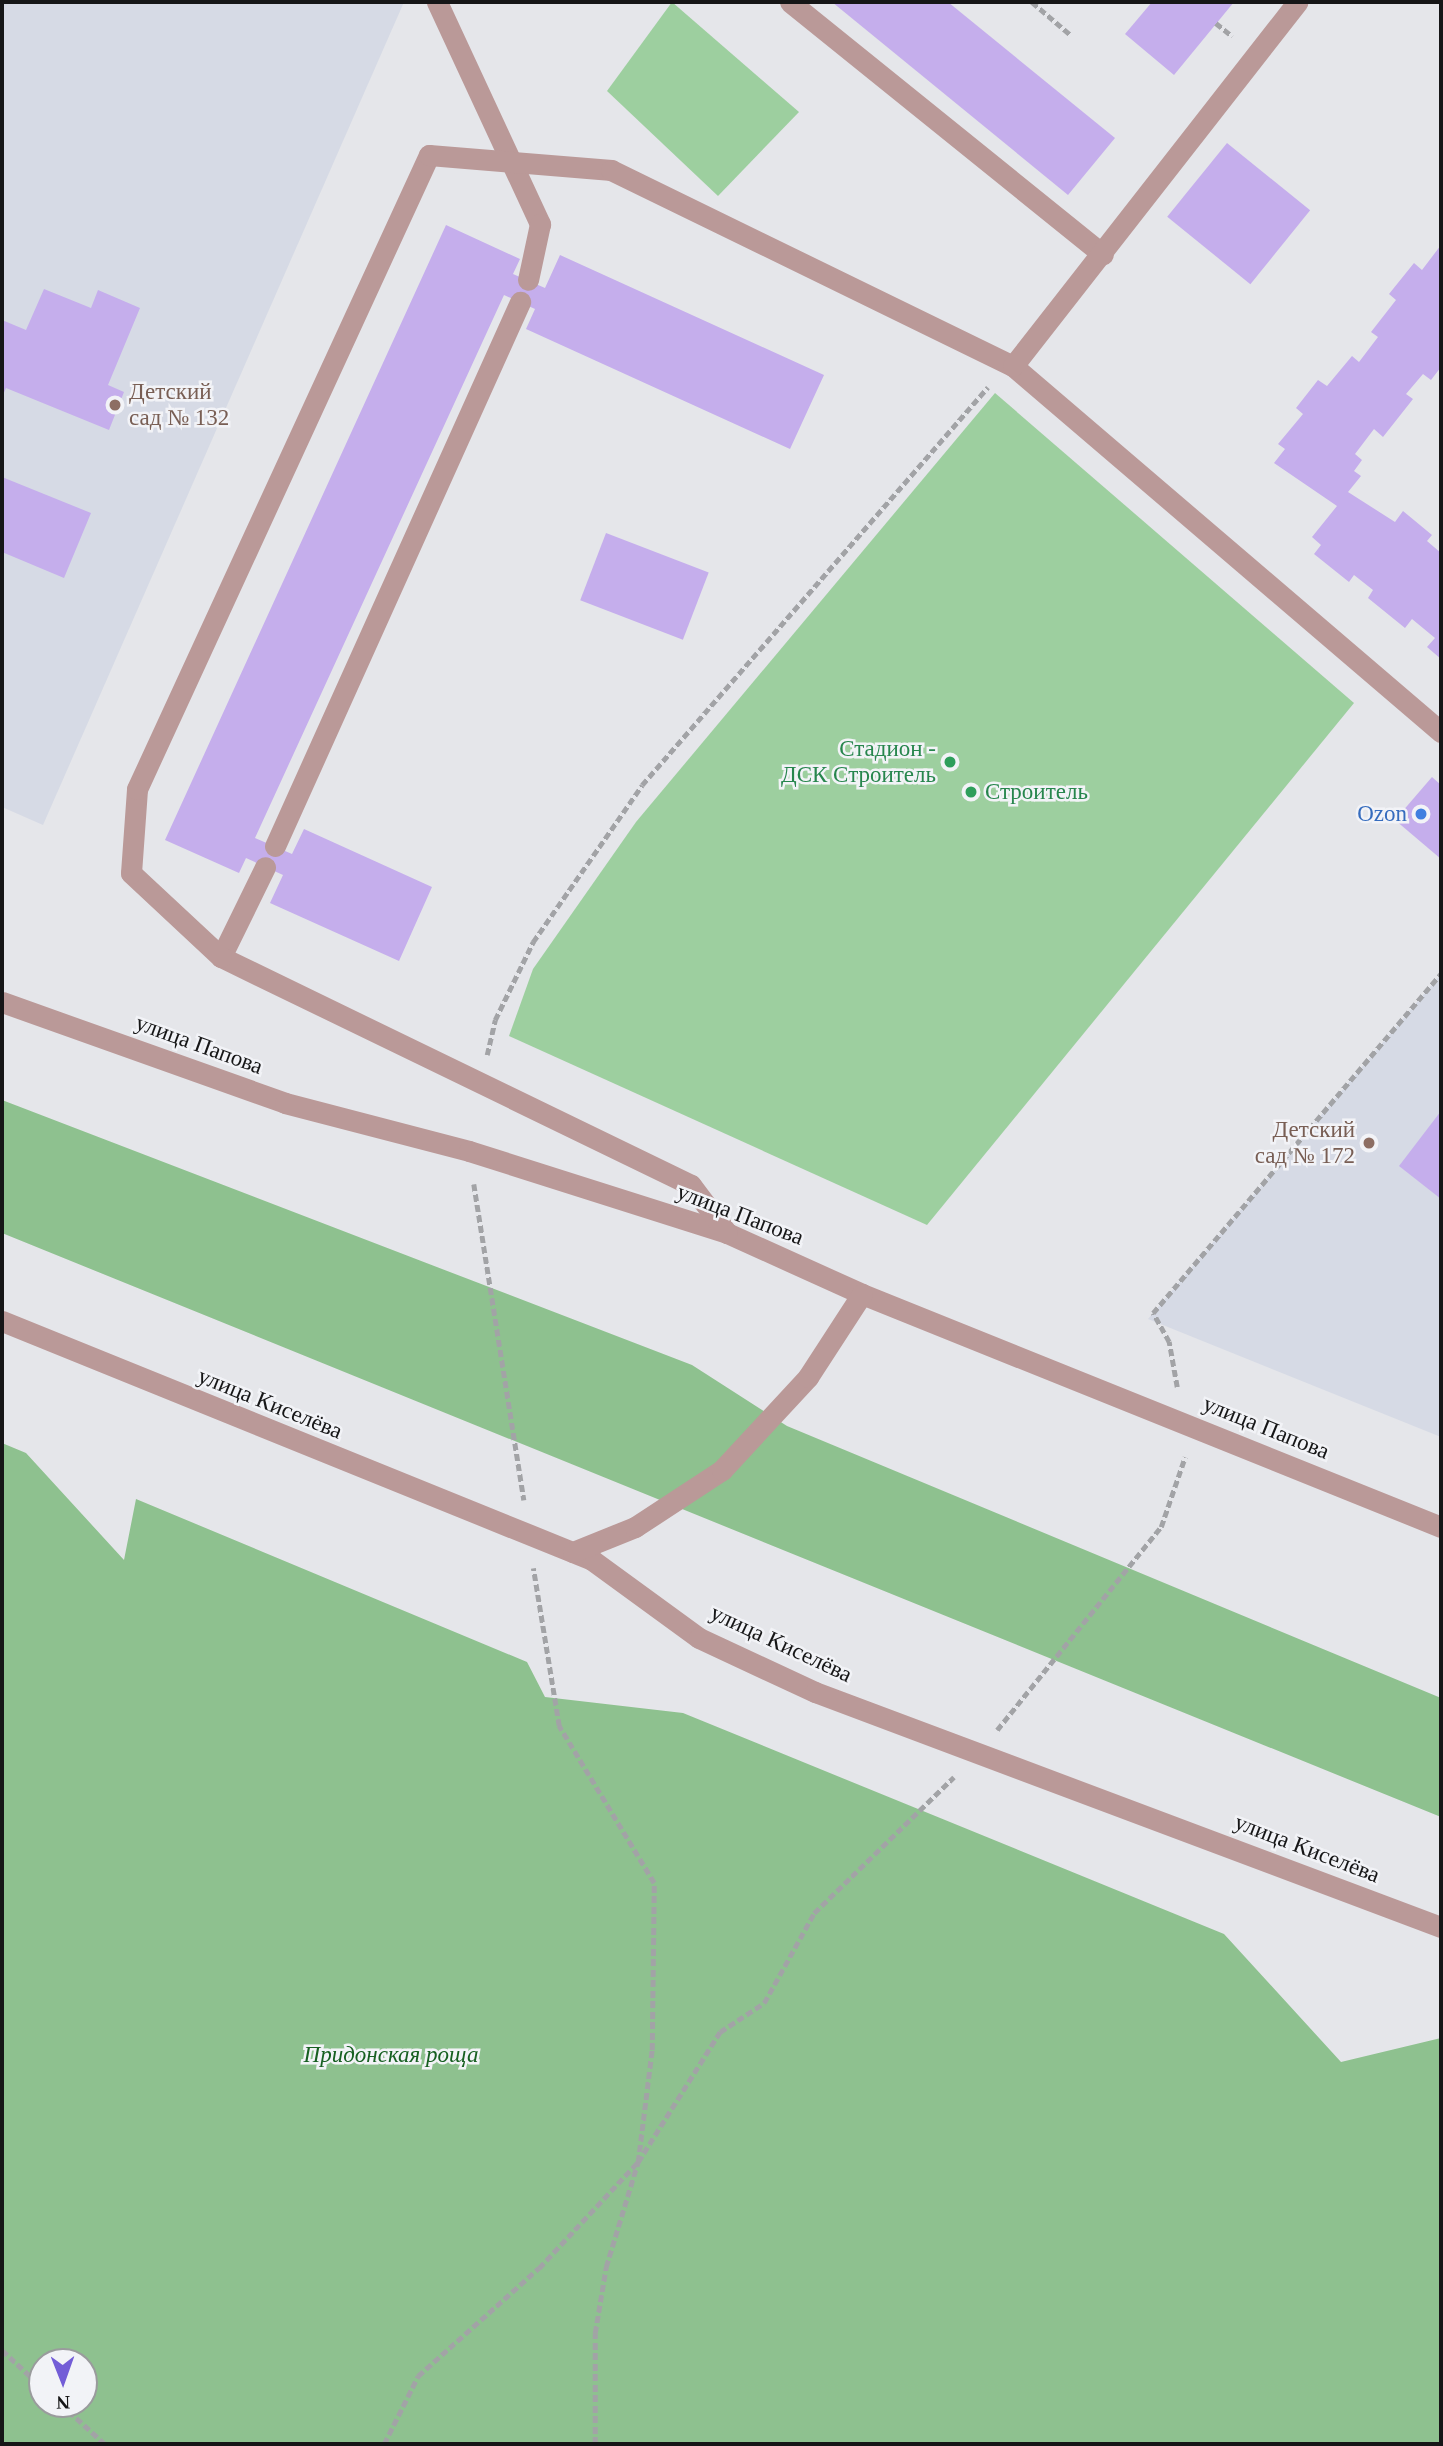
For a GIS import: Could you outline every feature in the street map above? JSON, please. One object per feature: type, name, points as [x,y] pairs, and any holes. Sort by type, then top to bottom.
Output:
[{"type":"street","points":[[437,2],[540,224],[528,280]]},
{"type":"street","points":[[790,2],[1103,255]]},
{"type":"street","points":[[1013,366],[1103,255],[1297,2]]},
{"type":"street","points":[[727,1233],[691,1185],[480,1086],[221,957],[131,873],[137,789],[429,155],[611,170],[1013,366],[1441,732]]},
{"type":"street","points":[[275,846],[520,302]]},
{"type":"street","points":[[221,957],[265,867]]},
{"type":"street","name":"улица Папова","points":[[2,1002],[285,1103],[469,1150],[727,1233],[862,1294],[1441,1527]]},
{"type":"street","points":[[573,1552],[635,1527],[722,1470],[808,1377],[862,1294]]},
{"type":"street","name":"улица Киселёва","points":[[2,1321],[573,1552],[699,1638],[815,1692],[1441,1927]]},
{"type":"path","points":[[1032,2],[1072,36]]},
{"type":"path","points":[[480,1086],[495,1020],[533,942],[642,785],[965,408],[1013,366]]},
{"type":"path","points":[[384,2444],[418,2375],[539,2268],[638,2162],[720,2032],[764,2003],[814,1913],[978,1753],[1161,1527],[1188,1446],[1169,1342],[1153,1313],[1441,973]]},
{"type":"path","points":[[469,1150],[559,1726],[654,1883],[652,2050],[638,2162],[606,2267],[595,2333],[595,2444]]},
{"type":"path","points":[[2,2350],[28,2374]]},
{"type":"path","points":[[76,2418],[105,2444]]},
{"type":"shaded area","name":"Детский сад № 132","points":[[2,2],[404,2],[43,825],[2,807]]},
{"type":"shaded area","name":"Детский сад № 172","points":[[1441,974],[1441,1437],[1148,1319]]},
{"type":"green space","points":[[672,2],[799,112],[718,196],[607,91]]},
{"type":"green space","name":"Стадион - ДСК Строитель","points":[[995,393],[1354,703],[927,1225],[509,1036],[533,969],[636,822]]},
{"type":"green space","points":[[2,1100],[692,1365],[787,1426],[1441,1698],[1441,1817],[2,1233]]},
{"type":"green space","name":"Придонская роща","points":[[2,1443],[26,1453],[124,1560],[136,1499],[527,1662],[545,1697],[683,1713],[1224,1934],[1341,2062],[1441,2038],[1441,2444],[2,2444]]},
{"type":"building","points":[[832,2],[948,2],[1115,138],[1068,195]]},
{"type":"building","points":[[1152,2],[1234,2],[1174,75],[1125,34]]},
{"type":"building","points":[[1227,143],[1310,210],[1250,284],[1167,217]]},
{"type":"building","points":[[446,225],[520,259],[513,274],[545,288],[560,255],[824,375],[790,449],[526,329],[535,309],[504,295],[255,838],[292,854],[304,829],[432,887],[399,961],[270,903],[283,875],[246,858],[239,873],[165,840]]},
{"type":"building","points":[[1441,245],[1441,367],[1431,380],[1423,374],[1406,394],[1413,399],[1383,437],[1374,429],[1355,454],[1362,460],[1354,471],[1361,476],[1348,492],[1395,522],[1403,511],[1432,535],[1427,541],[1441,553],[1441,659],[1427,647],[1435,638],[1412,619],[1405,628],[1368,598],[1373,590],[1354,575],[1349,582],[1314,554],[1321,545],[1312,537],[1337,506],[1274,463],[1285,449],[1278,444],[1303,414],[1296,408],[1318,380],[1327,386],[1352,356],[1359,362],[1378,337],[1371,332],[1396,300],[1389,294],[1414,263],[1422,270]]},
{"type":"building","points":[[44,289],[91,308],[98,290],[140,308],[108,385],[124,392],[109,430],[6,388],[2,397],[2,320],[26,330]]},
{"type":"building","points":[[2,477],[91,513],[64,578],[2,552]]},
{"type":"building","points":[[606,533],[709,572],[683,640],[580,600]]},
{"type":"building","points":[[1432,777],[1441,785],[1441,859],[1395,820]]},
{"type":"building","points":[[1441,1111],[1441,1199],[1399,1166]]},
{"type":"place","name":"Детский сад № 132","points":[[115,405]]},
{"type":"place","name":"Стадион - ДСК Строитель","points":[[950,762]]},
{"type":"place","name":"Строитель","points":[[971,792]]},
{"type":"place","name":"Ozon","points":[[1421,814]]},
{"type":"place","name":"Детский сад № 172","points":[[1369,1143]]}]
